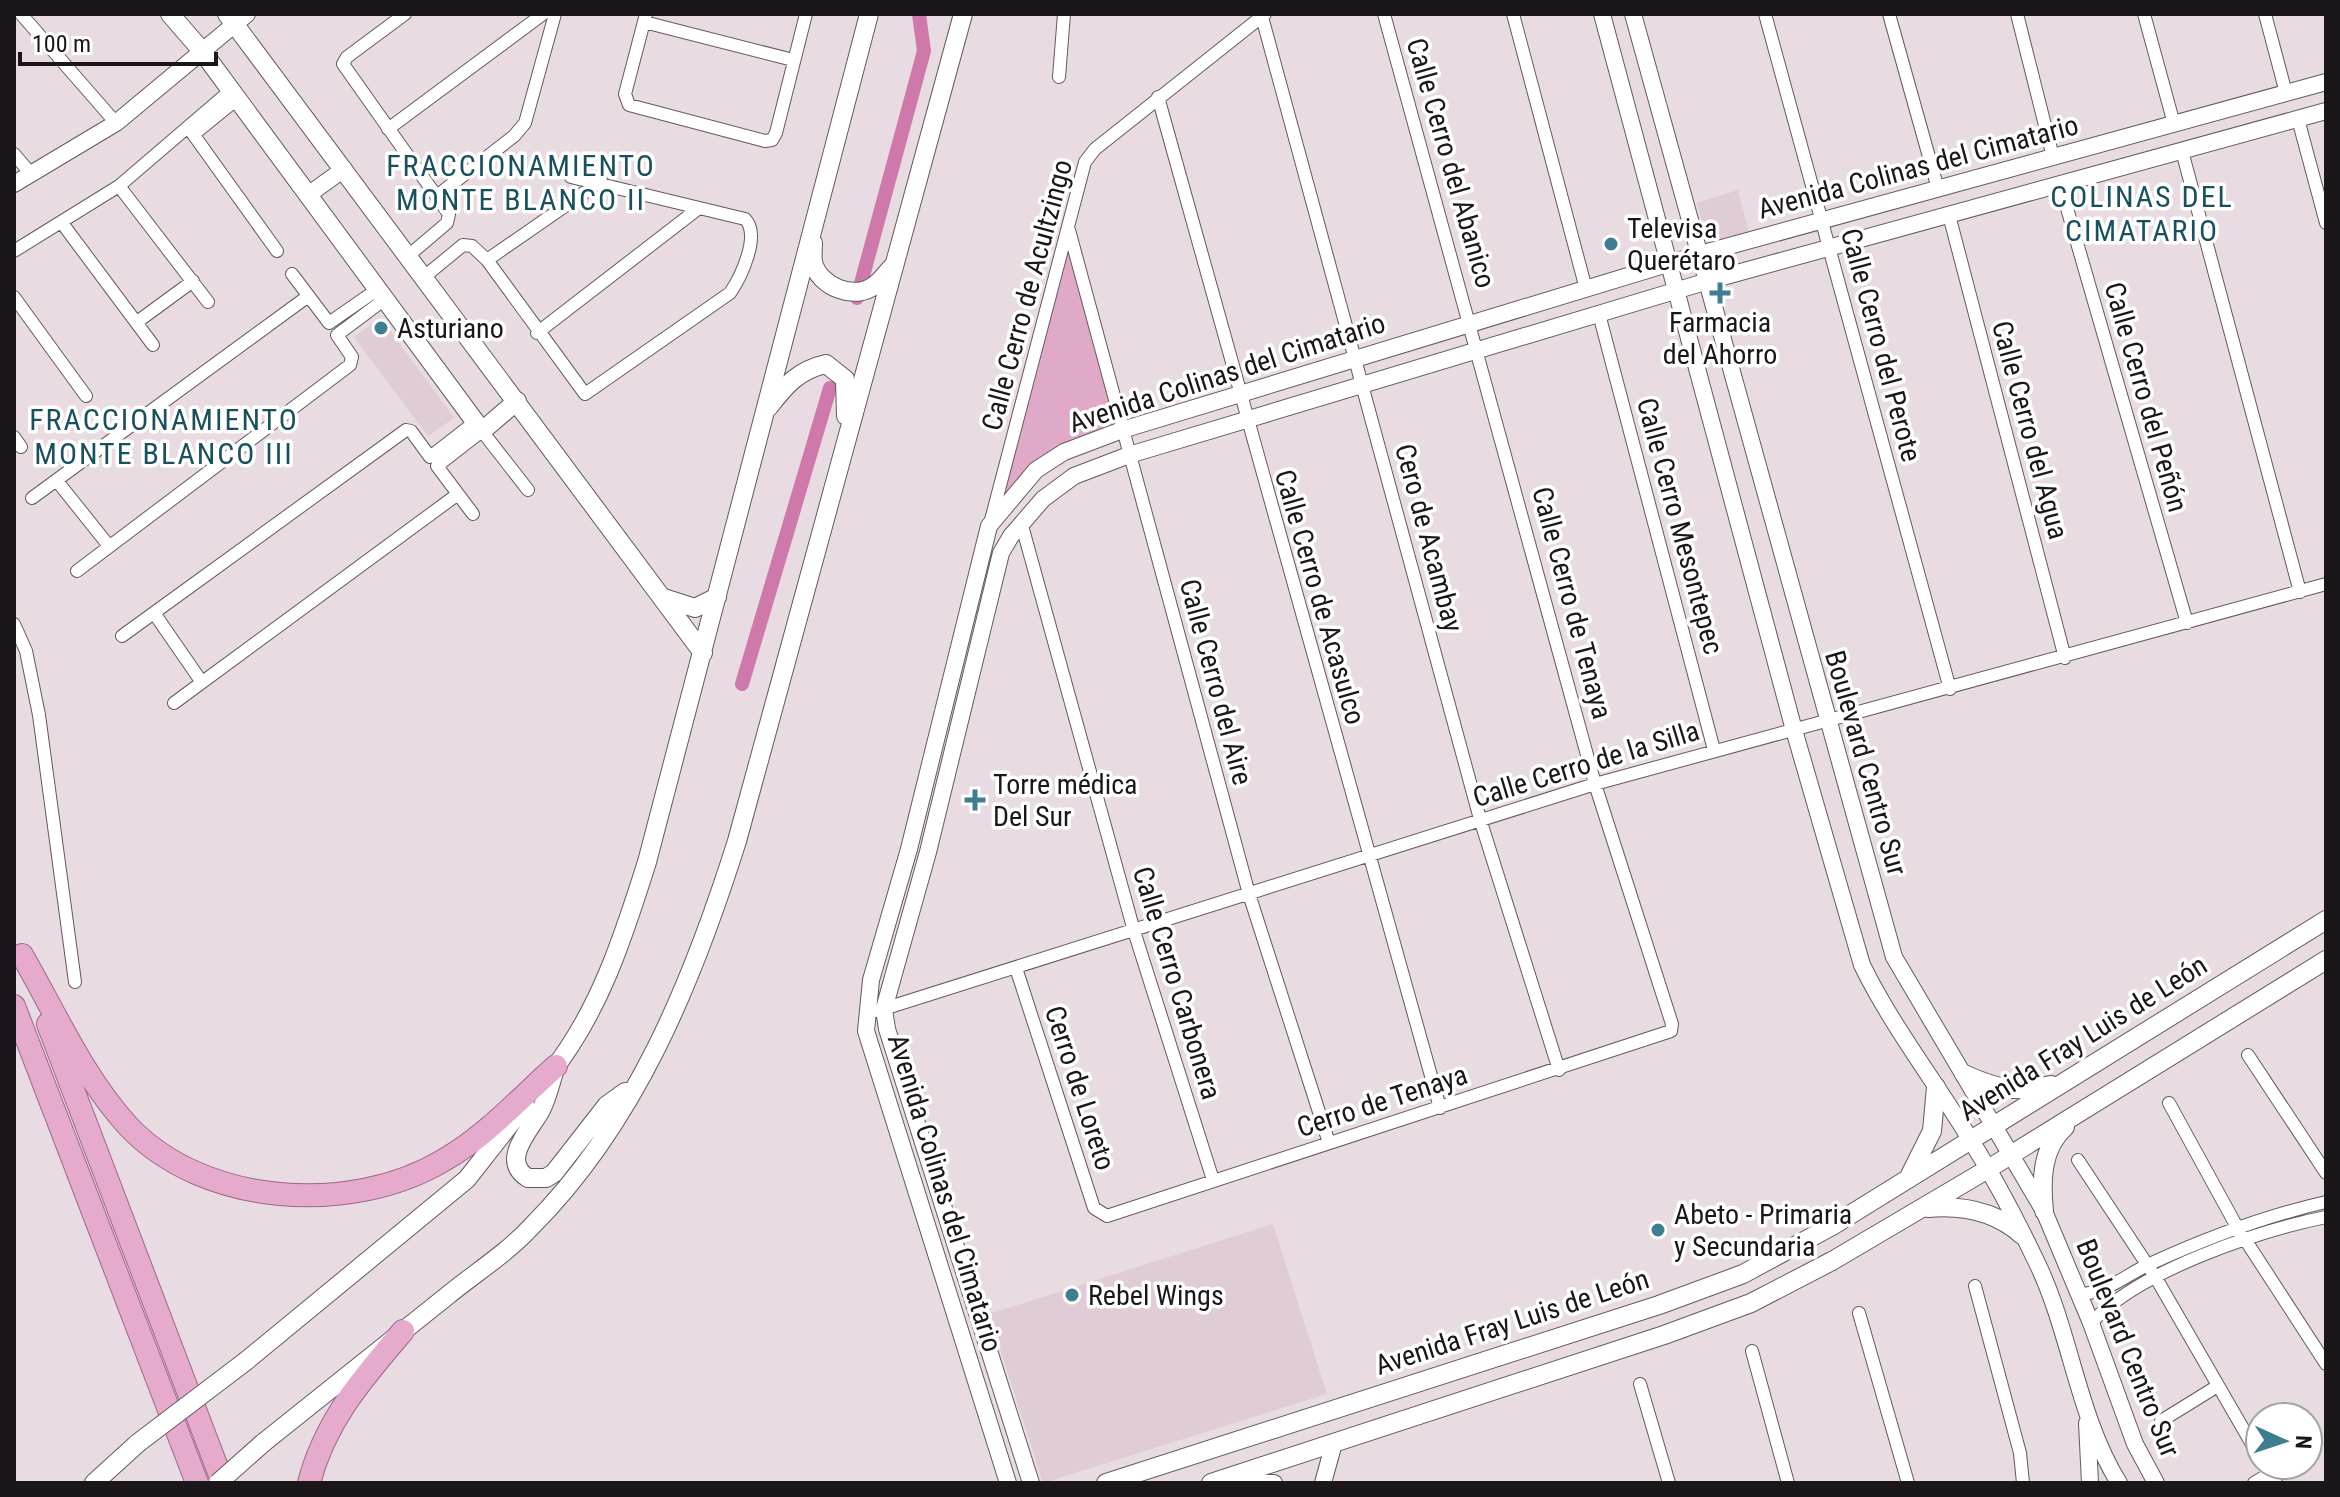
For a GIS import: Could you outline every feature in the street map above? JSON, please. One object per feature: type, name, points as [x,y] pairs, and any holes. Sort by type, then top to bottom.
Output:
[{"type":"highway","points":[[18,946],[92,1078],[129,1127],[153,1150],[180,1166],[235,1186],[265,1191],[342,1193],[374,1188],[411,1176],[444,1161],[473,1140],[556,1066]]},
{"type":"highway","points":[[18,946],[208,1441],[220,1483]]},
{"type":"highway","points":[[14,1006],[197,1483]]},
{"type":"highway","points":[[309,1483],[317,1449],[347,1396],[403,1331]]},
{"type":"main road","points":[[170,14],[202,51],[478,426],[517,401]]},
{"type":"main road","points":[[94,1483],[138,1443],[246,1361],[467,1179],[556,1066],[589,1016],[623,938],[669,782],[869,14]]},
{"type":"main road","points":[[220,1483],[263,1443],[530,1229],[589,1156],[635,1084],[680,1004],[704,945],[737,841],[841,470],[963,14]]},
{"type":"main road","points":[[237,17],[344,169],[703,653]]},
{"type":"main road","points":[[813,224],[813,262],[830,286],[861,292],[874,286],[894,264]]},
{"type":"main road","points":[[764,414],[788,383],[805,368],[826,364],[837,369],[845,379],[848,393],[841,470]]},
{"type":"main road","points":[[661,597],[695,608],[717,597]]},
{"type":"main road","name":"Avenida Fray Luis de León","points":[[1106,1483],[1659,1305],[1743,1274],[1832,1226],[2326,920]]},
{"type":"main road","name":"Avenida Fray Luis de León","points":[[1211,1483],[1664,1335],[1751,1303],[2013,1155],[2326,960]]},
{"type":"main road","points":[[556,1066],[543,1108],[517,1152],[518,1167],[528,1178],[546,1178],[554,1173],[607,1105],[635,1084]]},
{"type":"main road","points":[[1964,1074],[2007,1090],[2031,1090],[2069,1079]]},
{"type":"main road","points":[[1909,1177],[1932,1131],[1936,1087]]},
{"type":"main road","points":[[2044,1211],[2041,1184],[2051,1146],[2060,1132],[2086,1110]]},
{"type":"main road","points":[[1921,1209],[1976,1209],[1997,1217],[2022,1235]]},
{"type":"street","points":[[21,14],[116,123]]},
{"type":"street","points":[[405,14],[347,57],[343,64],[449,214],[447,223],[408,256]]},
{"type":"street","points":[[388,129],[543,14]]},
{"type":"street","points":[[438,195],[514,136],[525,123],[555,14]]},
{"type":"street","points":[[793,60],[645,18],[625,94],[629,105],[765,141],[772,140],[806,14]]},
{"type":"street","points":[[1059,77],[1064,14]]},
{"type":"street","name":"Calle Cerro del Abanico","points":[[1384,14],[1471,324]]},
{"type":"street","points":[[1513,14],[1586,289]]},
{"type":"street","name":"Boulevard Centro Sur","points":[[1602,14],[1794,730],[1862,965],[1878,998],[1988,1169],[2022,1235],[2058,1310],[2087,1409],[2103,1454],[2119,1483]]},
{"type":"street","name":"Boulevard Centro Sur","points":[[1633,14],[1894,957],[2044,1211],[2091,1323],[2135,1444],[2156,1483]]},
{"type":"street","name":"Calle Cerro del Perote","points":[[1765,14],[1950,689]]},
{"type":"street","points":[[1889,14],[1938,189]]},
{"type":"street","points":[[2017,14],[2053,157]]},
{"type":"street","points":[[2144,14],[2174,124]]},
{"type":"street","points":[[2265,14],[2286,93]]},
{"type":"street","name":"Calle Cerro de Acultzingo","points":[[989,526],[1069,230],[1078,176],[1085,162],[1095,149],[1158,97],[1264,16]]},
{"type":"street","name":"Cero de Acambay","points":[[1264,16],[1480,819],[1559,1070]]},
{"type":"street","points":[[14,184],[116,123],[202,51],[237,17]]},
{"type":"street","name":"Avenida Colinas del Cimatario","points":[[1008,1483],[866,1031],[866,1014],[871,980],[909,849],[989,526],[1036,470],[1064,452],[1122,430],[1700,254],[2326,82]]},
{"type":"street","points":[[14,251],[119,186],[234,94]]},
{"type":"street","name":"Calle Cerro de Acasulco","points":[[1158,97],[1367,857],[1440,1108]]},
{"type":"street","points":[[2230,108],[2238,136]]},
{"type":"street","name":"Avenida Colinas del Cimatario","points":[[1031,1483],[887,1029],[884,1009],[928,852],[1001,553],[1021,522],[1043,499],[1074,476],[1129,455],[1708,281],[2326,111]]},
{"type":"street","points":[[2298,119],[2326,223]]},
{"type":"street","points":[[191,130],[277,251]]},
{"type":"street","points":[[2111,141],[2117,167]]},
{"type":"street","points":[[2182,151],[2300,592]]},
{"type":"street","points":[[14,154],[32,175]]},
{"type":"street","points":[[308,195],[344,169]]},
{"type":"street","points":[[1996,173],[2004,199]]},
{"type":"street","points":[[424,277],[463,245],[472,246],[487,260],[537,333],[585,394],[730,293],[743,269],[751,225],[745,219],[601,181],[571,177]]},
{"type":"street","points":[[487,260],[601,181]]},
{"type":"street","name":"Calle Cerro del Peñón","points":[[2060,184],[2187,623]]},
{"type":"street","points":[[119,186],[208,302]]},
{"type":"street","points":[[537,333],[699,208]]},
{"type":"street","name":"Calle Cerro del Agua","points":[[1949,215],[2065,658]]},
{"type":"street","points":[[62,223],[153,345]]},
{"type":"street","name":"Calle Cerro del Aire","points":[[1069,230],[1249,894],[1329,1143]]},
{"type":"street","points":[[292,274],[329,323],[381,294]]},
{"type":"street","points":[[137,322],[193,281]]},
{"type":"street","points":[[77,571],[350,365],[352,357],[337,335],[381,294]]},
{"type":"street","points":[[14,297],[86,396]]},
{"type":"street","points":[[32,498],[307,297]]},
{"type":"street","points":[[1551,300],[1559,326]]},
{"type":"street","name":"Calle Cerro Mesontepec","points":[[1599,314],[1714,750]]},
{"type":"street","name":"Calle Cerro de Tenaya","points":[[1471,324],[1595,784],[1672,1024],[1671,1031]]},
{"type":"street","points":[[433,461],[478,426],[528,490]]},
{"type":"street","points":[[122,636],[406,430],[411,431],[473,514]]},
{"type":"street","points":[[57,481],[109,546]]},
{"type":"street","points":[[174,703],[458,494]]},
{"type":"street","name":"Calle Cerro Carbonera","points":[[1021,522],[1134,931],[1213,1180]]},
{"type":"street","name":"Calle Cerro de la Silla","points":[[866,1014],[1595,784],[2065,658],[2326,584]]},
{"type":"street","points":[[154,613],[201,681]]},
{"type":"street","points":[[14,624],[26,651],[39,715],[75,982]]},
{"type":"street","points":[[909,849],[928,852]]},
{"type":"street","name":"Cerro de Loreto","points":[[1016,968],[1094,1208],[1107,1216]]},
{"type":"street","name":"Cerro de Tenaya","points":[[1107,1216],[1671,1031]]},
{"type":"street","points":[[2248,1055],[2326,1173]]},
{"type":"street","points":[[2169,1103],[2241,1232],[2326,1364]]},
{"type":"street","points":[[2078,1160],[2156,1278],[2244,1432]]},
{"type":"street","points":[[2079,1295],[2107,1290],[2147,1265],[2326,1202]]},
{"type":"street","points":[[2091,1323],[2113,1302],[2241,1232],[2326,1217]]},
{"type":"street","points":[[1975,1286],[2020,1453],[2023,1483]]},
{"type":"street","points":[[1859,1313],[1908,1483]]},
{"type":"street","points":[[1752,1351],[1788,1483]]},
{"type":"street","points":[[1640,1384],[1669,1483]]},
{"type":"street","points":[[2161,1421],[2216,1387]]},
{"type":"street","points":[[2087,1409],[2090,1483]]},
{"type":"street","points":[[1323,1483],[1334,1443]]},
{"type":"street","points":[[1211,1483],[1274,1483]]},
{"type":"shaded area","points":[[1738,190],[1749,233],[1708,243],[1697,203]]},
{"type":"shaded area","points":[[1069,230],[1122,430],[1064,452],[989,526]]},
{"type":"shaded area","points":[[381,318],[454,418],[428,436],[354,337]]},
{"type":"shaded area","points":[[1273,1224],[1327,1394],[1043,1483],[989,1314]]},
{"type":"waterway","points":[[857,298],[924,51],[919,14]]},
{"type":"waterway","points":[[742,684],[830,388]]},
{"type":"place","name":"Televisa Querétaro","points":[[1611,244]]},
{"type":"place","name":"Farmacia del Ahorro","points":[[1720,293]]},
{"type":"place","name":"Asturiano","points":[[381,328]]},
{"type":"place","name":"Torre médica Del Sur","points":[[975,800]]},
{"type":"place","name":"Abeto - Primaria y Secundaria","points":[[1658,1230]]},
{"type":"place","name":"Rebel Wings","points":[[1072,1295]]},
{"type":"district","name":"FRACCIONAMIENTO MONTE BLANCO II","points":[[521,182]]},
{"type":"district","name":"COLINAS DEL CIMATARIO","points":[[2142,213]]},
{"type":"district","name":"FRACCIONAMIENTO MONTE BLANCO III","points":[[164,436]]}]
